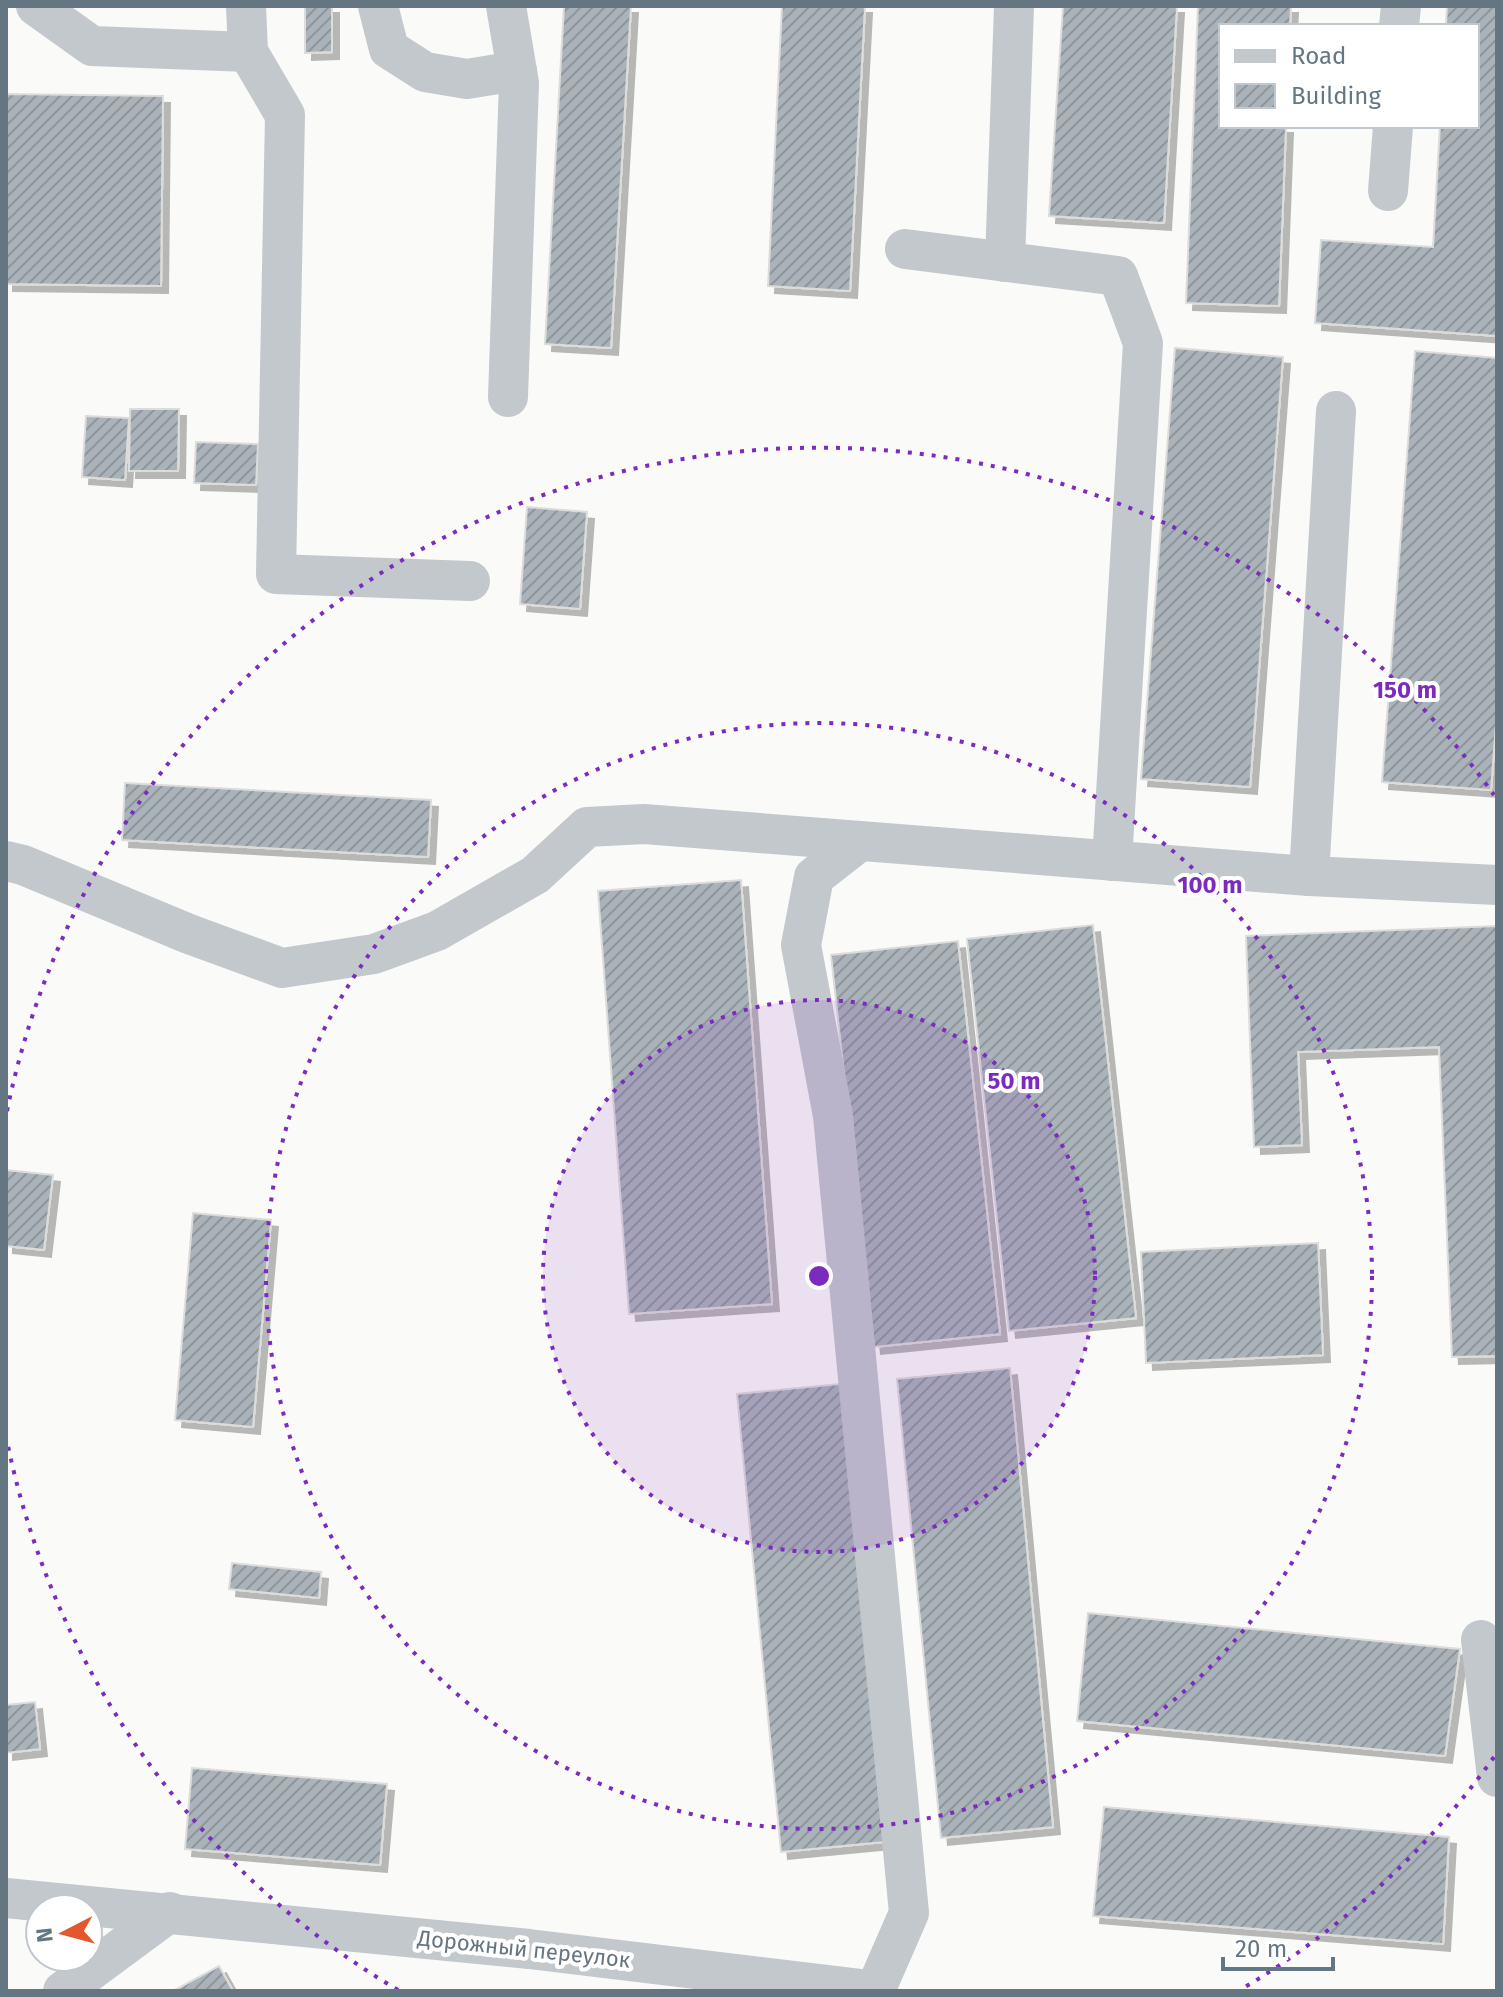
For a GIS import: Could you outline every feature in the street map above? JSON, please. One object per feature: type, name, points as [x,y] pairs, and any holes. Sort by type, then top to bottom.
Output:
[{"type":"street","points":[[36,6],[92,46],[248,52]]},
{"type":"street","points":[[246,6],[248,52],[285,115],[276,574],[470,581]]},
{"type":"street","points":[[378,6],[389,49],[425,72],[467,79],[517,71]]},
{"type":"street","points":[[506,6],[519,83],[508,397]]},
{"type":"street","points":[[1005,262],[1014,6]]},
{"type":"street","points":[[1388,191],[1393,128]]},
{"type":"street","points":[[905,249],[1118,276],[1143,343],[1112,861]]},
{"type":"street","points":[[1309,876],[1336,411]]},
{"type":"street","points":[[6,861],[23,865],[189,934],[282,968],[374,954],[437,931],[535,875],[587,827],[644,824],[1309,876],[1497,885]]},
{"type":"street","points":[[860,841],[814,877],[801,945],[833,1116],[909,1913],[876,1991]]},
{"type":"street","points":[[1481,1640],[1497,1777]]},
{"type":"street","name":"Дорожный переулок","points":[[6,1898],[529,1949],[876,1991]]},
{"type":"street","points":[[63,1991],[170,1912]]},
{"type":"building","points":[[305,6],[332,6],[332,52],[305,53]]},
{"type":"building","points":[[564,6],[631,6],[611,348],[545,344]]},
{"type":"building","points":[[782,6],[865,6],[850,291],[768,286]]},
{"type":"building","points":[[1063,6],[1177,6],[1164,223],[1049,216]]},
{"type":"building","points":[[1198,6],[1291,6],[1290,24],[1219,24],[1219,128],[1286,128],[1279,306],[1186,303]]},
{"type":"building","points":[[1447,6],[1497,6],[1497,336],[1315,323],[1321,240],[1433,247],[1440,128],[1479,128],[1479,24],[1446,24]]},
{"type":"building","points":[[6,94],[163,96],[161,286],[6,284]]},
{"type":"building","points":[[1175,348],[1283,357],[1250,787],[1141,779]]},
{"type":"building","points":[[1415,351],[1497,358],[1497,711],[1491,790],[1382,782]]},
{"type":"building","points":[[130,409],[179,409],[178,471],[129,471]]},
{"type":"building","points":[[86,416],[129,418],[125,480],[82,477]]},
{"type":"building","points":[[196,442],[258,444],[256,485],[194,483]]},
{"type":"building","points":[[527,507],[587,512],[580,609],[520,604]]},
{"type":"building","points":[[125,783],[431,800],[428,857],[122,840]]},
{"type":"building","points":[[741,880],[772,1304],[629,1314],[598,891]]},
{"type":"building","points":[[1093,925],[1136,1318],[1009,1331],[967,939]]},
{"type":"building","points":[[1497,926],[1497,1356],[1452,1357],[1439,1047],[1298,1052],[1302,1145],[1254,1147],[1246,936]]},
{"type":"building","points":[[958,941],[1000,1334],[874,1347],[831,955]]},
{"type":"building","points":[[6,1170],[53,1175],[44,1250],[6,1246]]},
{"type":"building","points":[[193,1213],[271,1220],[253,1427],[175,1420]]},
{"type":"building","points":[[1318,1243],[1323,1355],[1146,1363],[1141,1252]]},
{"type":"building","points":[[1010,1368],[1053,1827],[941,1838],[897,1379]]},
{"type":"building","points":[[850,1383],[894,1841],[781,1852],[737,1394]]},
{"type":"building","points":[[232,1563],[321,1572],[319,1598],[229,1589]]},
{"type":"building","points":[[1088,1613],[1460,1649],[1445,1756],[1077,1721]]},
{"type":"building","points":[[35,1702],[40,1749],[6,1753],[6,1705]]},
{"type":"building","points":[[192,1768],[387,1784],[380,1865],[185,1849]]},
{"type":"building","points":[[1104,1807],[1449,1837],[1443,1944],[1093,1916]]},
{"type":"building","points":[[219,1966],[233,1991],[173,1991]]}]
